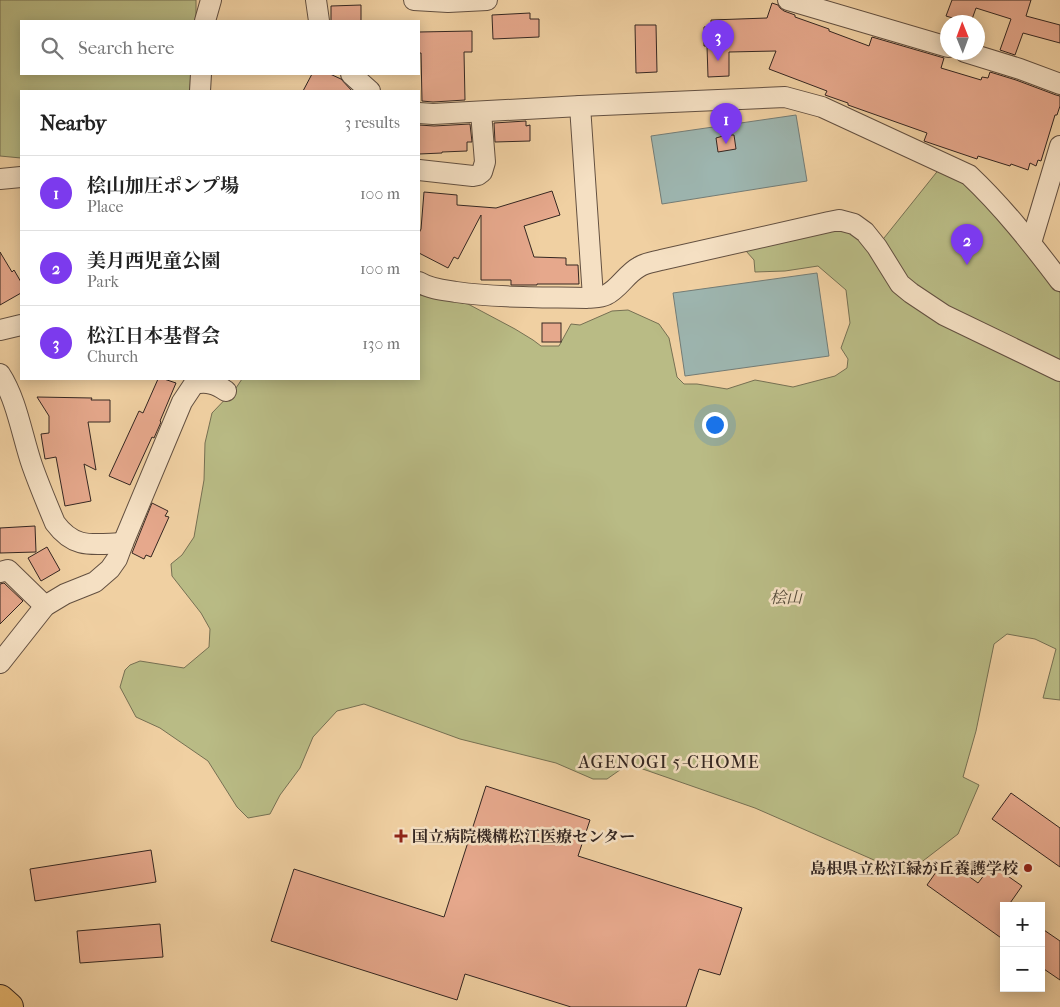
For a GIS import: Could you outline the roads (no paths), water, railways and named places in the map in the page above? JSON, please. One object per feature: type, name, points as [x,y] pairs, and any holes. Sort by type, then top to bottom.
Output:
[{"type":"highway","points":[[0,999],[9,1007]]},
{"type":"street","points":[[205,20],[211,0]]},
{"type":"street","points":[[316,0],[320,20]]},
{"type":"street","points":[[414,0],[448,2],[487,0]]},
{"type":"street","points":[[788,0],[940,46]]},
{"type":"street","points":[[985,58],[1060,84]]},
{"type":"street","points":[[200,90],[201,75]]},
{"type":"street","points":[[352,75],[369,90]]},
{"type":"street","points":[[420,113],[480,112],[785,97],[822,107],[969,175],[1031,243],[1060,281]]},
{"type":"street","points":[[580,106],[593,297]]},
{"type":"street","points":[[420,170],[473,176],[482,172],[484,162],[480,112]]},
{"type":"street","points":[[1031,243],[1060,146]]},
{"type":"street","points":[[0,179],[20,177]]},
{"type":"street","points":[[420,283],[442,290],[472,294],[600,297],[608,294],[630,273],[646,264],[839,220],[854,224],[864,232],[877,247],[900,284],[911,293],[944,315],[1060,371]]},
{"type":"street","points":[[0,330],[20,324]]},
{"type":"street","points":[[0,374],[11,398],[32,465],[60,530],[67,537],[84,544],[123,543]]},
{"type":"street","points":[[0,663],[45,606],[65,594],[95,582],[110,569],[117,559],[182,402],[194,384],[202,382],[213,383],[226,391]]},
{"type":"street","points":[[0,572],[8,570],[45,606]]},
{"type":"water","points":[[796,115],[807,181],[662,204],[651,136]]},
{"type":"water","points":[[817,273],[829,356],[685,376],[673,293]]},
{"type":"place","name":"松江日本基督会","points":[[718,61]]},
{"type":"place","name":"桧山加圧ポンプ場","points":[[726,144]]},
{"type":"place","name":"美月西児童公園","points":[[967,265]]},
{"type":"place","name":"国立病院機構松江医療センター","points":[[401,836]]},
{"type":"place","name":"島根県立松江緑が丘養護学校","points":[[1028,868]]},
{"type":"district","name":"AGENOGI 5-CHOME","points":[[669,762]]},
{"type":"park label","name":"桧山","points":[[786,597]]}]
